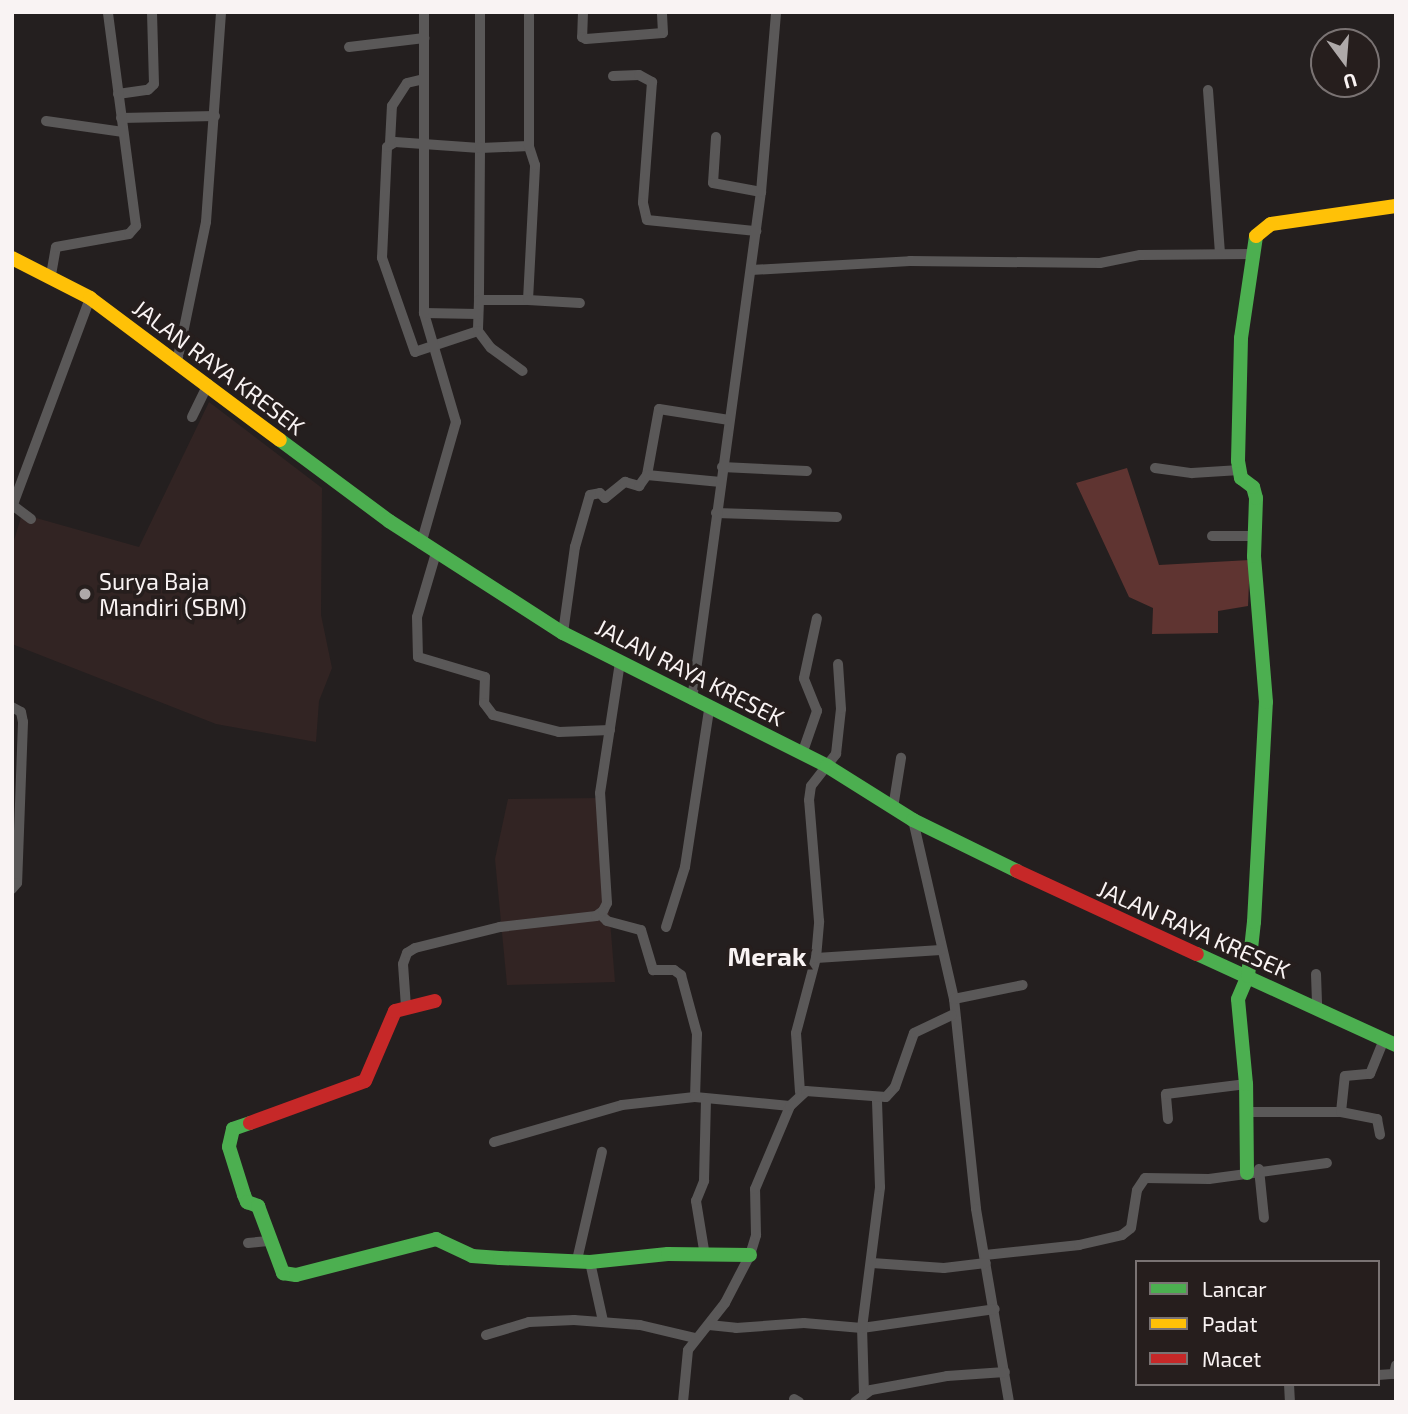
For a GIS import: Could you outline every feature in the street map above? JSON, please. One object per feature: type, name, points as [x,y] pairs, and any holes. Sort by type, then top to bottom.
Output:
[{"type":"street","points":[[51,275],[56,247],[134,231],[108,12]]},
{"type":"street","points":[[118,94],[148,90],[154,84],[152,12]]},
{"type":"street","points":[[177,362],[206,222],[221,12]]},
{"type":"street","points":[[421,544],[456,422],[432,349],[424,313],[424,12]]},
{"type":"street","points":[[480,12],[478,331],[491,348],[523,371]]},
{"type":"street","points":[[528,300],[535,164],[529,145],[529,12]]},
{"type":"street","points":[[583,12],[582,37],[586,39],[663,33],[662,12]]},
{"type":"street","points":[[692,700],[761,192],[776,12]]},
{"type":"street","points":[[349,47],[424,38]]},
{"type":"street","points":[[613,76],[639,75],[652,82],[643,203],[647,220],[756,231]]},
{"type":"street","points":[[424,79],[407,83],[391,106],[382,258],[415,352],[432,349],[478,331]]},
{"type":"street","points":[[1208,90],[1220,253]]},
{"type":"street","points":[[121,118],[215,116]]},
{"type":"street","points":[[46,121],[123,132]]},
{"type":"street","points":[[716,137],[713,183],[761,192]]},
{"type":"street","points":[[390,143],[480,148],[529,145]]},
{"type":"street","points":[[1264,1218],[1253,1171],[1247,1084],[1238,1026],[1238,999],[1248,976],[1266,702],[1253,536],[1256,498],[1240,470],[1241,338],[1252,254],[1258,230],[1271,224],[1396,206]]},
{"type":"street","points":[[751,271],[910,261],[1100,263],[1140,255],[1252,254]]},
{"type":"street","name":"JALAN RAYA KRESEK","points":[[12,258],[51,275],[90,298],[208,384],[306,462],[421,544],[563,633],[709,710],[827,766],[913,820],[1104,915],[1248,976],[1390,1042]]},
{"type":"street","points":[[31,519],[14,507],[39,426],[90,298]]},
{"type":"street","points":[[479,300],[580,303]]},
{"type":"street","points":[[424,313],[478,314]]},
{"type":"street","points":[[192,417],[208,384]]},
{"type":"street","points":[[563,633],[572,593],[575,547],[590,495],[594,492],[605,498],[625,482],[639,486],[647,475],[659,409],[729,420]]},
{"type":"street","points":[[722,467],[807,471]]},
{"type":"street","points":[[1154,468],[1192,473],[1240,470]]},
{"type":"street","points":[[647,475],[721,482]]},
{"type":"street","points":[[716,513],[837,517]]},
{"type":"street","points":[[1212,536],[1253,536]]},
{"type":"street","points":[[436,553],[417,617],[418,657],[485,677],[484,703],[493,715],[559,732],[610,730]]},
{"type":"street","points":[[802,754],[817,711],[804,678],[817,618]]},
{"type":"street","points":[[600,914],[607,903],[600,793],[620,663]]},
{"type":"street","points":[[684,1402],[683,1367],[695,1338],[709,1325],[750,1255],[756,1235],[755,1189],[790,1106],[800,1092],[796,1033],[816,958],[819,920],[809,800],[811,786],[836,754],[839,733],[838,664]]},
{"type":"street","points":[[12,708],[21,712],[23,722],[17,883],[12,889]]},
{"type":"street","points":[[666,926],[685,867],[709,710]]},
{"type":"street","points":[[893,808],[901,758]]},
{"type":"street","points":[[913,820],[954,999],[953,1015],[986,1259],[1009,1402]]},
{"type":"street","points":[[406,1007],[403,964],[407,953],[415,948],[500,927],[600,914]]},
{"type":"street","points":[[600,914],[607,921],[641,930],[653,970],[674,970],[681,975],[696,1022],[704,1181],[696,1201],[705,1256]]},
{"type":"street","points":[[816,958],[941,950]]},
{"type":"street","points":[[1316,974],[1317,1010]]},
{"type":"street","points":[[954,999],[1023,985]]},
{"type":"street","points":[[435,1001],[406,1007],[391,1016],[365,1081],[233,1129],[229,1147],[244,1195],[247,1202],[258,1206],[268,1241],[282,1273],[289,1275],[436,1239],[472,1256],[584,1261],[668,1254],[750,1255]]},
{"type":"street","points":[[800,1092],[877,1099],[895,1087],[914,1033],[953,1015]]},
{"type":"street","points":[[1341,1112],[1345,1076],[1370,1074],[1390,1042]]},
{"type":"street","points":[[1168,1119],[1166,1094],[1247,1084]]},
{"type":"street","points":[[494,1142],[622,1105],[700,1098],[790,1106]]},
{"type":"street","points":[[877,1099],[880,1187],[862,1328],[860,1398],[933,1378],[1005,1372]]},
{"type":"street","points":[[1247,1112],[1341,1112],[1377,1119],[1380,1135]]},
{"type":"street","points":[[602,1152],[584,1261],[603,1321]]},
{"type":"street","points":[[872,1263],[944,1268],[1079,1245],[1122,1235],[1131,1228],[1137,1190],[1145,1178],[1185,1181],[1326,1163]]},
{"type":"street","points":[[248,1243],[268,1241]]},
{"type":"street","points":[[709,1325],[736,1328],[804,1323],[862,1328],[995,1309]]},
{"type":"street","points":[[486,1335],[529,1322],[603,1321],[695,1338]]},
{"type":"street","points":[[1380,1375],[1394,1374],[1396,1365]]},
{"type":"shaded area","points":[[209,402],[322,488],[321,615],[332,668],[319,701],[316,742],[216,724],[12,644],[12,547],[22,514],[139,547]]},
{"type":"shaded area","points":[[1127,468],[1159,565],[1250,560],[1248,606],[1218,611],[1218,633],[1152,634],[1153,608],[1129,597],[1076,483]]},
{"type":"shaded area","points":[[600,798],[615,982],[507,985],[495,859],[508,799]]},
{"type":"traffic: fast","points":[[1247,1173],[1246,1084],[1238,999],[1248,976],[1254,922],[1266,702],[1254,556],[1256,498],[1253,487],[1241,478],[1238,461],[1241,338],[1256,236]]},
{"type":"traffic: fast","points":[[280,440],[389,521],[563,633],[827,766],[913,820],[1017,871]]},
{"type":"traffic: fast","points":[[1197,954],[1396,1045]]},
{"type":"traffic: fast","points":[[250,1123],[233,1129],[229,1147],[244,1195],[247,1202],[258,1206],[283,1273],[296,1275],[436,1239],[472,1256],[500,1258],[590,1262],[668,1254],[750,1255]]},
{"type":"traffic: slow","points":[[1256,236],[1271,224],[1396,206]]},
{"type":"traffic: slow","points":[[12,258],[90,298],[280,440]]},
{"type":"traffic: jam","points":[[1017,871],[1197,954]]},
{"type":"traffic: jam","points":[[250,1123],[365,1081],[395,1011],[435,1001]]},
{"type":"place","name":"Surya Baja Mandiri (SBM)","points":[[85,594]]},
{"type":"district","name":"Merak","points":[[767,956]]}]
